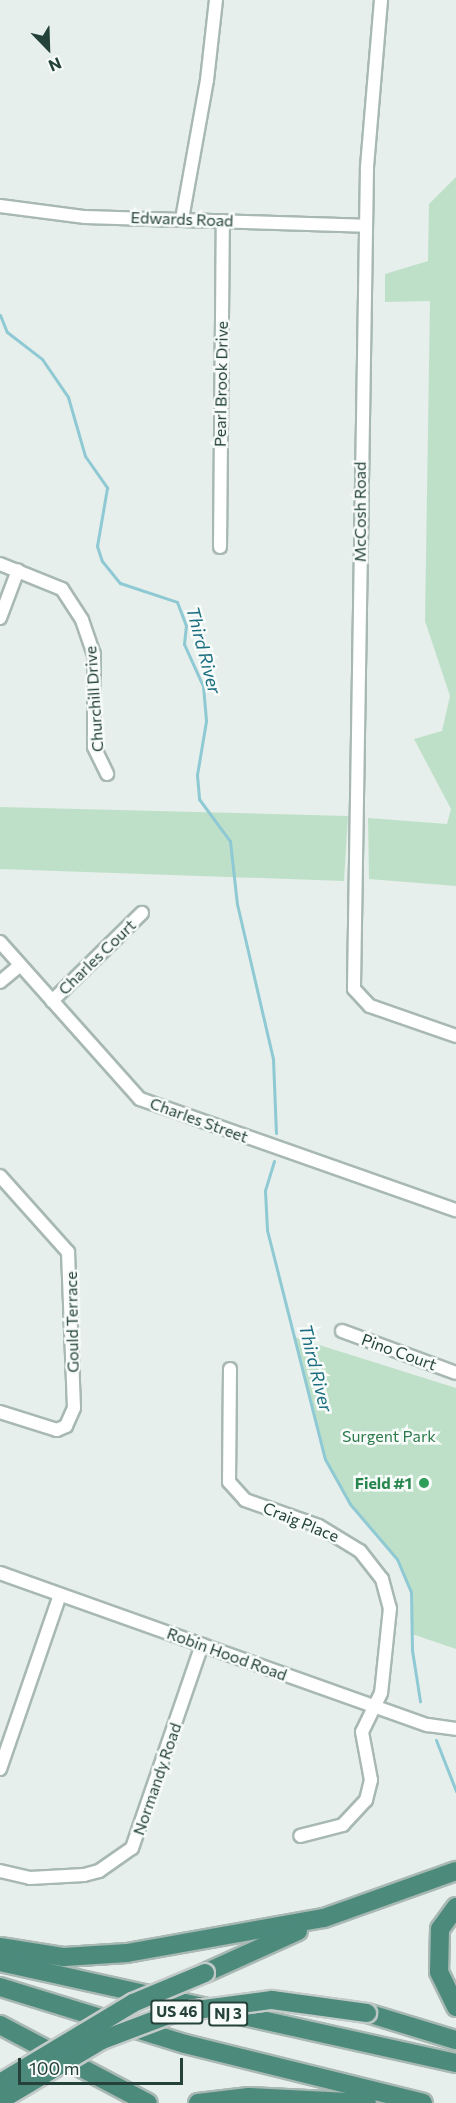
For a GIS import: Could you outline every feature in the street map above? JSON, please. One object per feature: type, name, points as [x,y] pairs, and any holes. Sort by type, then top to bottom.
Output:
[{"type":"highway","points":[[2,2093],[133,2003],[205,1973],[324,1918],[456,1871]]},
{"type":"highway","points":[[456,1907],[440,1929],[439,1972],[456,2007]]},
{"type":"highway","points":[[0,1947],[64,1957],[128,1953],[324,1918]]},
{"type":"highway","name":"NJ 3","points":[[0,1962],[456,2063]]},
{"type":"highway","name":"NJ 3","points":[[0,1987],[185,2044],[423,2103]]},
{"type":"highway","name":"US 46","points":[[2,2093],[102,2040],[190,2009],[272,2000],[367,2013],[456,2040]]},
{"type":"highway","points":[[0,2025],[148,2103]]},
{"type":"highway","points":[[198,2103],[249,2097],[367,2103]]},
{"type":"street","points":[[182,219],[207,80],[216,0]]},
{"type":"street","name":"McCosh Road","points":[[381,0],[365,226],[354,989],[363,1002],[456,1036]]},
{"type":"street","name":"Edwards Road","points":[[0,206],[85,217],[365,226]]},
{"type":"street","name":"Pearl Brook Drive","points":[[220,547],[223,220]]},
{"type":"street","name":"Churchill Drive","points":[[0,564],[62,589],[82,620],[94,654],[94,747],[107,774]]},
{"type":"street","points":[[0,618],[18,570]]},
{"type":"street","name":"Charles Court","points":[[52,1001],[142,913]]},
{"type":"street","name":"Charles Street","points":[[0,942],[140,1099],[456,1210]]},
{"type":"street","points":[[0,982],[20,965]]},
{"type":"street","name":"Gould Terrace","points":[[0,1176],[68,1252],[71,1261],[74,1408],[69,1422],[57,1430],[45,1430],[0,1412]]},
{"type":"street","name":"Pino Court","points":[[342,1331],[456,1373]]},
{"type":"street","name":"Craig Place","points":[[230,1369],[226,1471],[236,1492],[245,1500],[335,1534],[360,1551],[382,1579],[389,1624],[381,1693],[362,1732],[371,1780],[361,1810],[336,1828],[300,1836]]},
{"type":"street","name":"Robin Hood Road","points":[[0,1573],[374,1707],[428,1725],[456,1729]]},
{"type":"street","points":[[0,1769],[60,1595]]},
{"type":"street","name":"Normandy Road","points":[[0,1871],[30,1878],[84,1875],[99,1871],[132,1848],[202,1645]]},
{"type":"green space","points":[[456,177],[456,886],[369,879],[368,818],[447,824],[451,809],[414,739],[442,731],[450,696],[425,621],[430,301],[385,302],[385,274],[428,261],[429,204]]},
{"type":"green space","points":[[0,807],[348,816],[344,881],[0,869]]},
{"type":"green space","name":"Surgent Park","points":[[294,1337],[456,1388],[456,1649],[412,1634],[411,1592],[397,1559],[350,1504],[325,1459]]},
{"type":"waterway","name":"Third River","points":[[0,315],[7,332],[42,359],[68,397],[85,456],[107,488],[97,546],[102,561],[120,583],[177,602],[186,625],[184,644],[203,686],[206,721],[197,775],[199,799],[230,841],[237,904],[273,1059],[276,1133]]},
{"type":"waterway","name":"Third River","points":[[274,1161],[265,1191],[267,1230],[325,1459],[350,1504],[397,1559],[411,1592],[412,1650],[420,1701]]},
{"type":"waterway","name":"Third River","points":[[436,1740],[456,1791]]},
{"type":"place","name":"Field #1","points":[[424,1483]]}]
